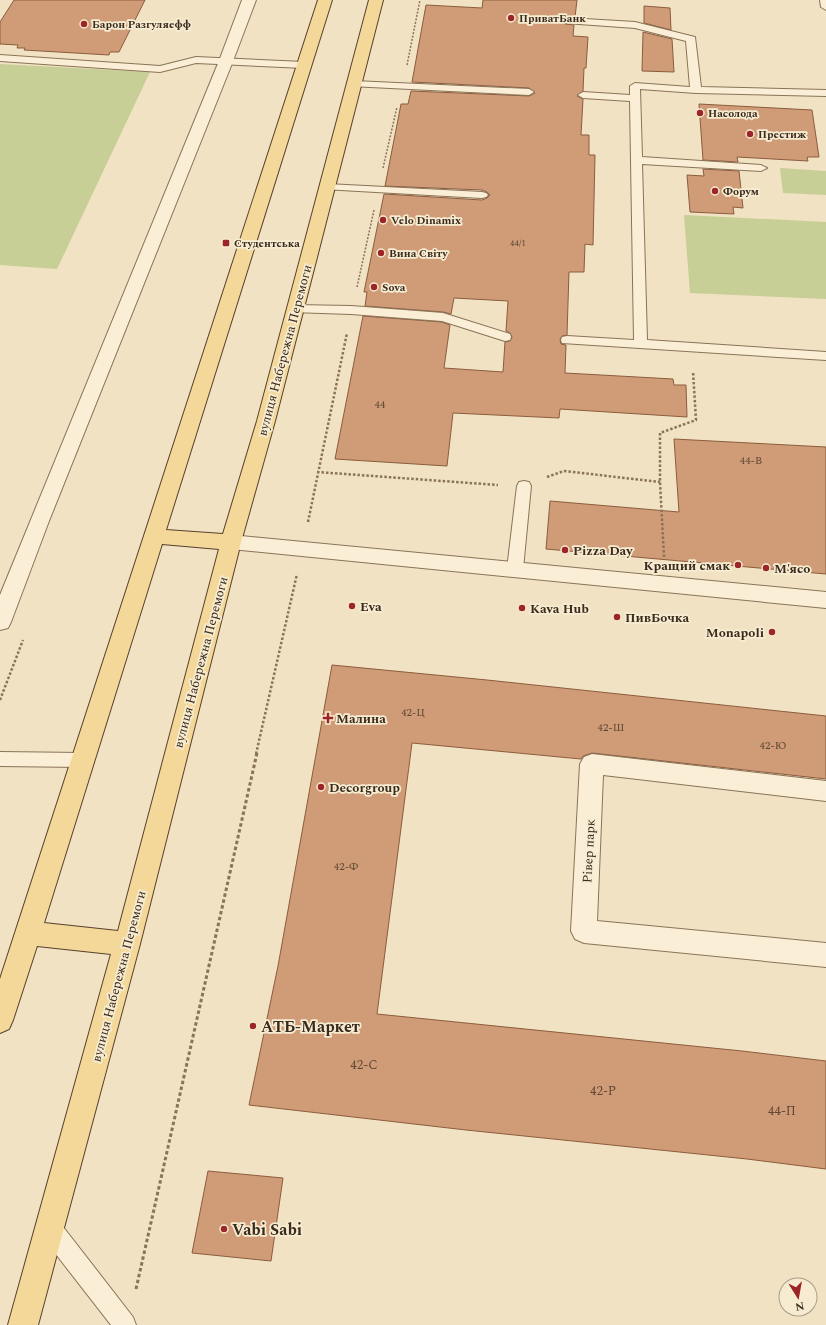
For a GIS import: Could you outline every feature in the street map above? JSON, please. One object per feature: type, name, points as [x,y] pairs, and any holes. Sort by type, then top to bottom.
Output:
[{"type":"main road","points":[[0,1020],[325,0]]},
{"type":"main road","name":"вулиця Набережна Перемоги","points":[[23,1325],[127,944],[231,542],[266,421],[376,0]]},
{"type":"main road","points":[[154,536],[231,542]]},
{"type":"main road","points":[[28,933],[127,944]]},
{"type":"street","points":[[0,622],[42,513],[226,61],[249,0]]},
{"type":"street","points":[[231,542],[826,600]]},
{"type":"street","name":"Рівер парк","points":[[826,791],[592,764],[584,931],[826,955]]},
{"type":"lane","points":[[825,0],[826,7]]},
{"type":"lane","points":[[568,21],[635,25],[691,39],[696,90]]},
{"type":"lane","points":[[0,58],[160,69],[196,60],[304,65]]},
{"type":"lane","points":[[354,84],[529,92]]},
{"type":"lane","points":[[641,344],[635,86],[696,90],[826,93]]},
{"type":"lane","points":[[583,95],[635,98]]},
{"type":"lane","points":[[637,160],[762,168]]},
{"type":"lane","points":[[327,187],[482,195]]},
{"type":"lane","points":[[295,309],[351,310],[443,317],[505,337]]},
{"type":"lane","points":[[566,340],[826,356]]},
{"type":"lane","points":[[515,569],[524,486]]},
{"type":"lane","points":[[0,759],[82,760]]},
{"type":"lane","points":[[49,1228],[125,1325]]},
{"type":"path","points":[[135,1294],[303,549],[317,472],[351,310],[420,0]]},
{"type":"path","points":[[665,584],[660,482],[660,433],[696,420],[691,347]]},
{"type":"path","points":[[317,472],[524,486],[564,471],[660,482]]},
{"type":"green space","points":[[0,64],[150,72],[57,269],[0,265]]},
{"type":"green space","points":[[780,168],[826,171],[826,195],[783,193]]},
{"type":"green space","points":[[684,215],[826,222],[826,299],[690,293]]},
{"type":"building","points":[[14,0],[145,0],[119,52],[110,52],[109,55],[24,50],[25,48],[17,48],[18,45],[0,44],[0,22]]},
{"type":"building","points":[[483,0],[577,0],[575,17],[567,17],[562,21],[565,24],[574,25],[573,36],[588,37],[583,91],[577,96],[583,99],[581,135],[589,135],[589,155],[595,155],[593,245],[585,244],[584,272],[569,272],[567,335],[562,336],[560,340],[561,344],[566,345],[565,373],[673,379],[674,385],[686,385],[687,417],[560,409],[559,418],[453,413],[447,466],[335,459],[363,316],[442,322],[450,325],[444,368],[503,372],[505,342],[510,341],[512,337],[510,333],[506,331],[508,301],[454,298],[451,314],[443,312],[365,306],[367,292],[364,292],[384,194],[482,200],[490,195],[482,190],[385,186],[401,104],[408,104],[411,91],[529,96],[535,93],[529,88],[412,82],[426,5],[482,8]]},
{"type":"building","points":[[644,6],[670,8],[671,30],[644,23]]},
{"type":"building","points":[[643,32],[672,39],[674,72],[642,71]]},
{"type":"building","points":[[699,104],[812,110],[819,157],[807,157],[808,161],[737,157],[738,162],[703,160]]},
{"type":"building","name":"Форум","points":[[703,169],[739,171],[743,208],[733,207],[734,214],[690,212],[687,175],[704,176]]},
{"type":"building","points":[[674,439],[826,447],[826,574],[546,549],[550,501],[679,512]]},
{"type":"building","points":[[332,665],[826,716],[826,779],[592,753],[583,756],[581,759],[412,743],[377,1014],[742,1051],[826,1061],[826,1169],[747,1159],[466,1130],[249,1105],[278,966]]},
{"type":"building","points":[[208,1171],[283,1178],[271,1261],[192,1253]]},
{"type":"place","name":"ПриватБанк","points":[[511,18]]},
{"type":"place","name":"Барон Разгуляефф","points":[[84,24]]},
{"type":"place","name":"Насолода","points":[[700,113]]},
{"type":"place","name":"Престиж","points":[[750,134]]},
{"type":"place","name":"Форум","points":[[715,191]]},
{"type":"place","name":"Velo Dinamix","points":[[383,220]]},
{"type":"place","name":"Студентська","points":[[226,243]]},
{"type":"place","name":"Вина Світу","points":[[381,253]]},
{"type":"place","name":"Sova","points":[[374,287]]},
{"type":"place","name":"Pizza Day","points":[[565,550]]},
{"type":"place","name":"Кращий смак","points":[[738,565]]},
{"type":"place","name":"М'ясо","points":[[766,568]]},
{"type":"place","name":"Eva","points":[[352,606]]},
{"type":"place","name":"Kava Hub","points":[[522,608]]},
{"type":"place","name":"ПивБочка","points":[[617,617]]},
{"type":"place","name":"Monapoli","points":[[772,632]]},
{"type":"place","name":"Малина","points":[[328,718]]},
{"type":"place","name":"Decorgroup","points":[[321,787]]},
{"type":"place","name":"АТБ-Маркет","points":[[253,1026]]},
{"type":"place","name":"Vabi Sabi","points":[[224,1229]]}]
